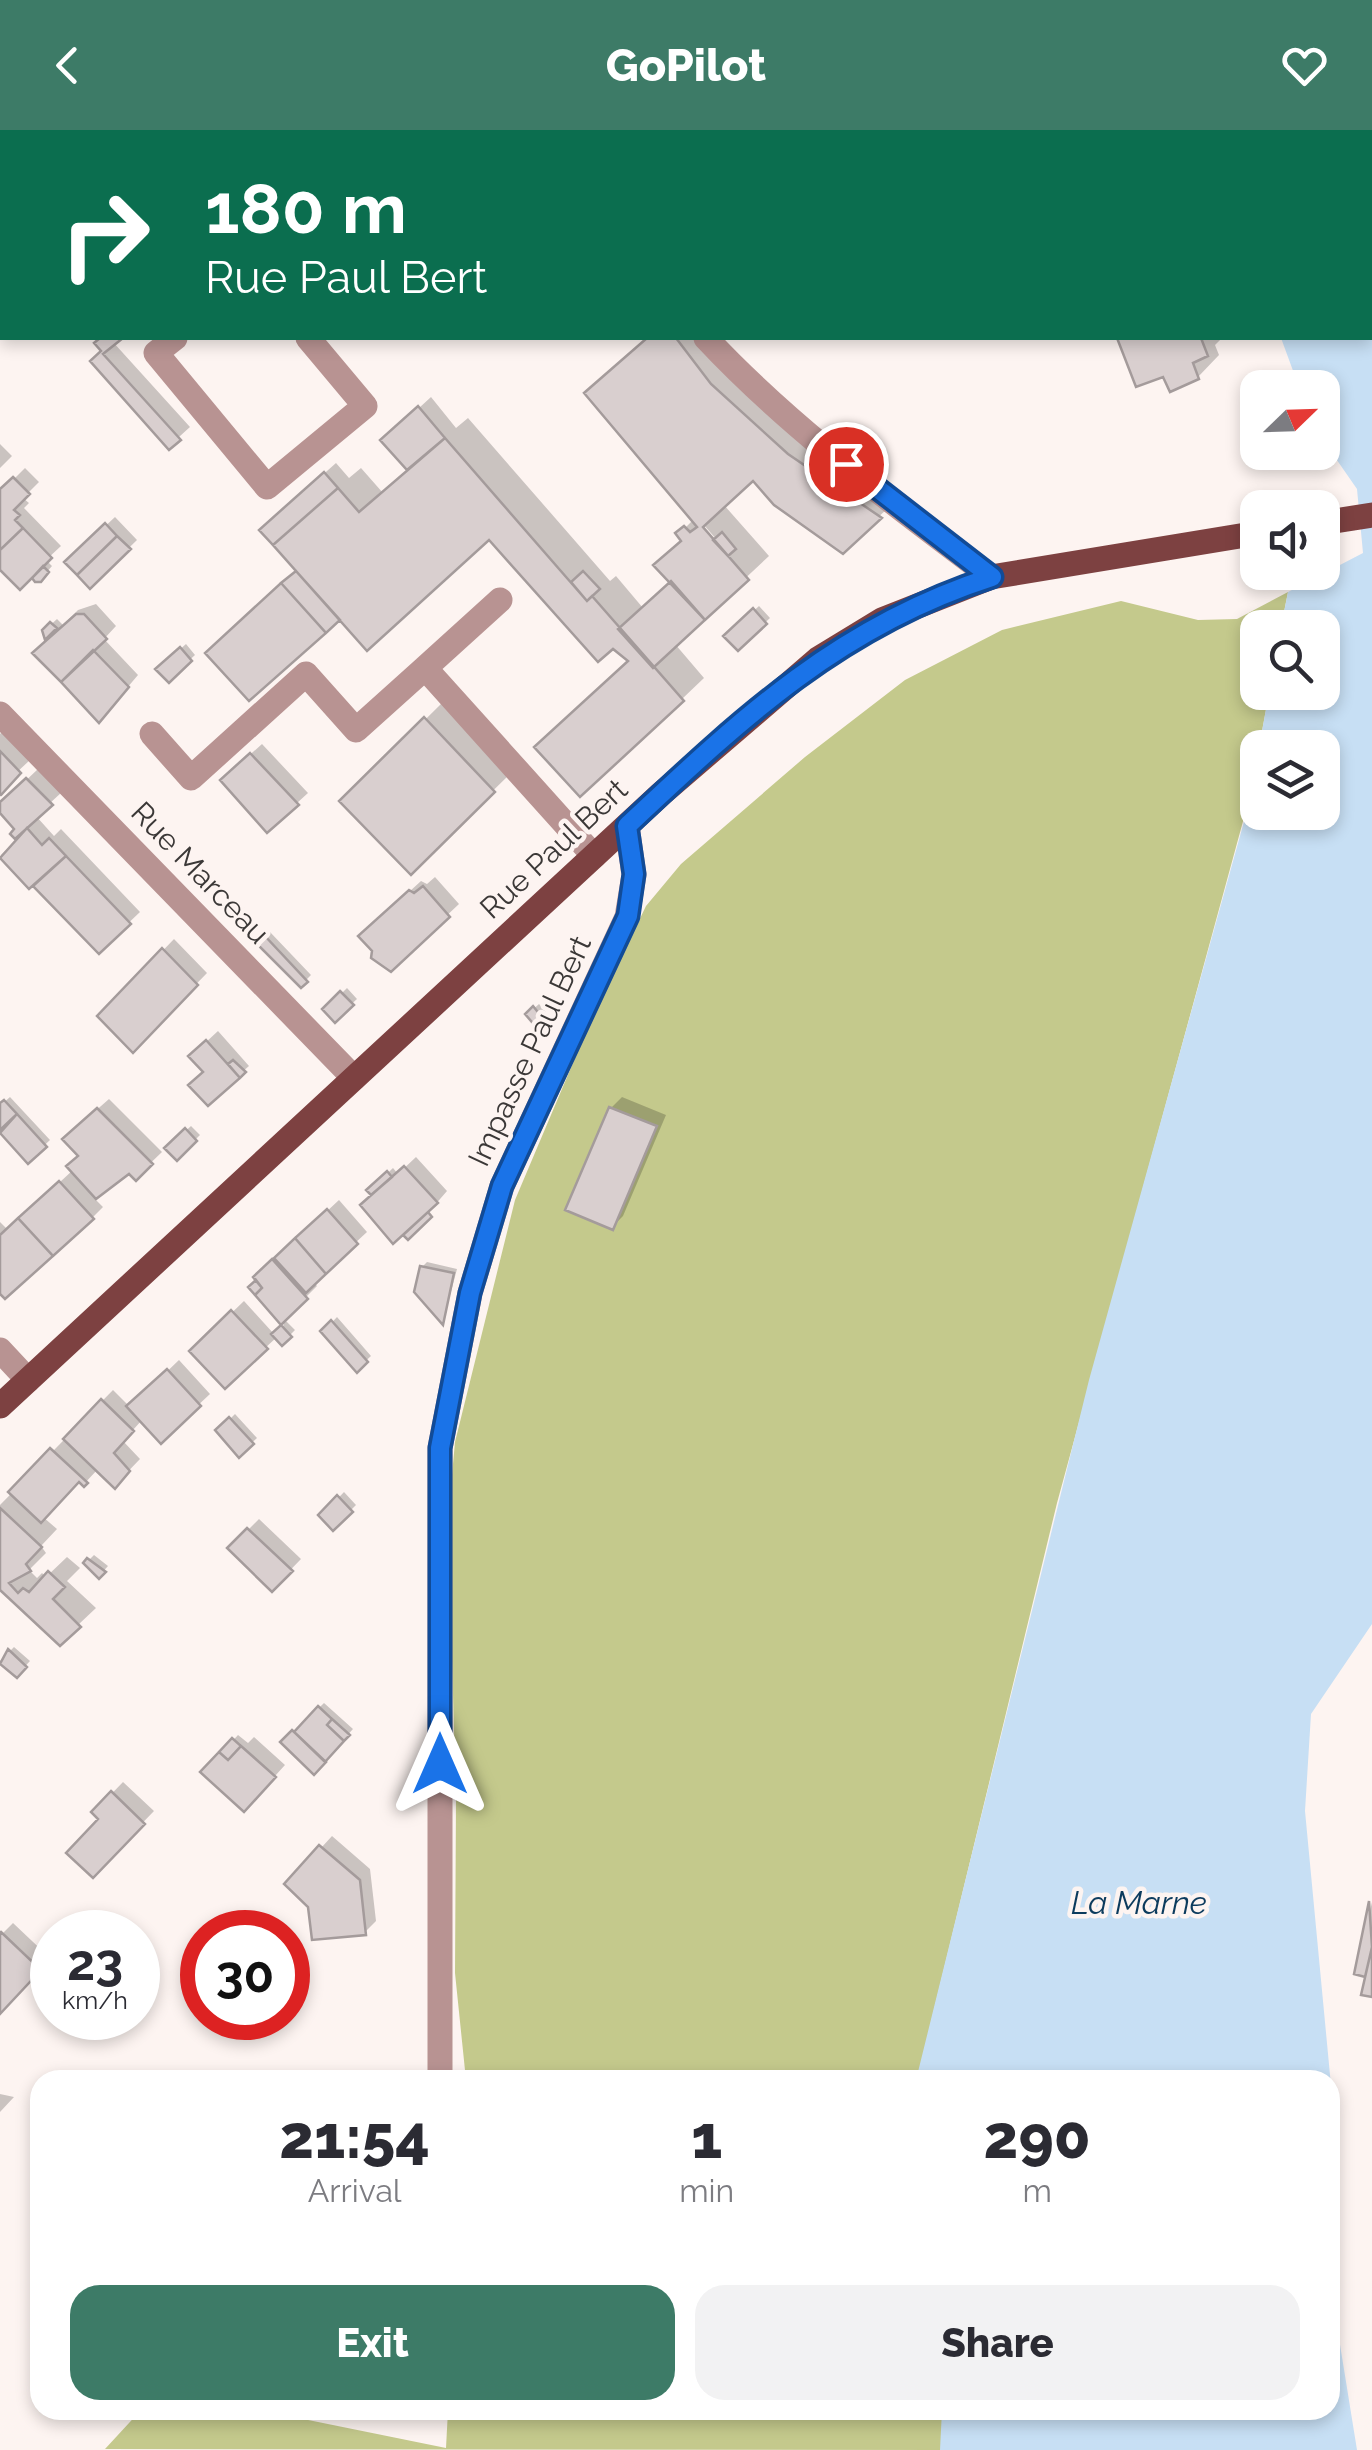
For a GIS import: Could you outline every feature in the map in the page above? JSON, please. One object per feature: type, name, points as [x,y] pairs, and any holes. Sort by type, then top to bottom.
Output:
[{"type":"main road","points":[[1340,520],[1366,516]]},
{"type":"main road","name":"Rue Paul Bert","points":[[0,1406],[594,856],[818,660],[882,620],[992,577],[1240,536]]},
{"type":"street","points":[[173,340],[156,353],[267,488],[364,406],[310,340]]},
{"type":"street","points":[[708,340],[753,388],[805,432],[992,577]]},
{"type":"street","points":[[152,734],[190,778],[306,674],[356,730],[500,600]]},
{"type":"street","points":[[425,668],[594,856]]},
{"type":"street","name":"Rue Marceau","points":[[0,714],[354,1078]]},
{"type":"street","name":"Impasse Paul Bert","points":[[440,2070],[440,1448],[470,1293],[502,1186],[628,916],[634,874],[627,826]]},
{"type":"street","points":[[0,1350],[28,1380]]},
{"type":"green space","points":[[1288,592],[1284,610],[1254,610]]},
{"type":"green space","points":[[1121,601],[1198,620],[1240,617],[1240,710],[1266,710],[1262,730],[1240,730],[1241,830],[1057,1503],[919,2070],[465,2070],[455,1973],[456,1800],[448,1519],[455,1442],[515,1200],[592,1018],[646,906],[681,864],[805,757],[905,680],[1002,630]]},
{"type":"green space","points":[[132,2420],[308,2420],[446,2448],[447,2420],[943,2420],[942,2450],[105,2449]]},
{"type":"water","name":"La Marne","points":[[1282,340],[1372,340],[1372,1624],[1311,1714],[1305,1811],[1330,2070],[918,2070],[1089,1380],[1242,830],[1340,830],[1340,730],[1262,730],[1266,710],[1340,710],[1340,610],[1284,610],[1288,592],[1340,590],[1340,565],[1363,553],[1357,489],[1340,464],[1340,370],[1293,370]]},
{"type":"water","name":"La Marne","points":[[1340,2345],[1357,2450],[940,2450],[942,2420],[1340,2420]]},
{"type":"building","points":[[120,340],[103,354],[181,440],[169,450],[90,361],[101,351],[94,343]]},
{"type":"building","points":[[645,340],[678,340],[711,384],[788,454],[882,518],[843,554],[774,505],[753,481],[703,527],[749,580],[705,620],[653,565],[681,541],[675,533],[684,526],[690,532],[697,527],[584,393]]},
{"type":"building","points":[[1118,340],[1202,340],[1208,356],[1193,363],[1199,379],[1170,392],[1163,377],[1136,387]]},
{"type":"building","points":[[418,406],[445,438],[407,470],[380,440]]},
{"type":"building","points":[[445,438],[587,601],[592,596],[684,701],[580,797],[534,747],[628,661],[613,649],[598,662],[489,540],[367,651],[273,545],[338,488],[359,512]]},
{"type":"building","points":[[324,472],[338,488],[273,545],[259,530]]},
{"type":"building","points":[[13,477],[30,494],[14,510],[20,515],[15,520],[23,528],[0,550],[0,489]]},
{"type":"building","points":[[105,523],[117,536],[77,575],[64,562]]},
{"type":"building","points":[[23,528],[52,558],[20,590],[0,570],[0,550]]},
{"type":"building","points":[[722,532],[736,549],[728,556],[713,540]]},
{"type":"building","points":[[117,536],[131,549],[90,589],[77,575]]},
{"type":"building","points":[[43,566],[49,572],[41,582],[35,582],[32,578]]},
{"type":"building","points":[[296,571],[340,620],[326,633],[281,583]]},
{"type":"building","points":[[583,571],[600,589],[587,601],[571,582]]},
{"type":"building","points":[[671,581],[705,620],[653,668],[618,629]]},
{"type":"building","points":[[281,583],[326,633],[249,701],[205,653]]},
{"type":"building","points":[[753,608],[767,624],[738,651],[723,636]]},
{"type":"building","points":[[76,614],[84,614],[107,639],[61,682],[32,653]]},
{"type":"building","points":[[50,622],[57,628],[45,640],[42,630]]},
{"type":"building","points":[[180,647],[192,661],[169,683],[155,669]]},
{"type":"building","points":[[93,650],[129,687],[99,723],[61,682]]},
{"type":"building","points":[[424,717],[495,792],[411,875],[339,801]]},
{"type":"building","points":[[0,751],[21,773],[1,795],[0,795]]},
{"type":"building","points":[[250,753],[299,805],[267,833],[220,780]]},
{"type":"building","points":[[26,778],[53,805],[15,839],[10,834],[14,829],[0,813],[0,802]]},
{"type":"building","points":[[27,828],[42,845],[49,838],[66,856],[29,889],[0,858]]},
{"type":"building","points":[[66,856],[131,924],[99,954],[33,886]]},
{"type":"building","points":[[423,886],[450,917],[391,972],[371,958],[372,951],[358,936],[409,890],[414,893]]},
{"type":"building","points":[[264,935],[308,982],[301,988],[256,943]]},
{"type":"building","points":[[162,948],[198,985],[133,1053],[97,1016]]},
{"type":"building","points":[[340,991],[354,1005],[335,1023],[322,1009]]},
{"type":"building","points":[[533,1006],[545,1021],[537,1028],[525,1014]]},
{"type":"building","points":[[206,1040],[240,1078],[208,1106],[188,1085],[203,1072],[188,1056]]},
{"type":"building","points":[[233,1060],[246,1072],[240,1078],[228,1064]]},
{"type":"building","points":[[4,1100],[17,1114],[0,1130],[0,1103]]},
{"type":"building","points":[[609,1107],[657,1126],[613,1230],[565,1210]]},
{"type":"building","points":[[97,1108],[153,1164],[136,1181],[129,1174],[96,1199],[66,1166],[78,1156],[62,1139]]},
{"type":"building","points":[[17,1114],[47,1147],[28,1164],[0,1133]]},
{"type":"building","points":[[185,1128],[197,1141],[177,1161],[164,1148]]},
{"type":"building","points":[[404,1166],[438,1203],[393,1244],[360,1205]]},
{"type":"building","points":[[387,1171],[392,1177],[371,1195],[366,1190]]},
{"type":"building","points":[[59,1181],[94,1219],[53,1256],[18,1218]]},
{"type":"building","points":[[327,1209],[358,1244],[326,1274],[295,1238]]},
{"type":"building","points":[[428,1212],[432,1217],[408,1240],[403,1235]]},
{"type":"building","points":[[18,1218],[53,1256],[5,1299],[0,1294],[0,1235]]},
{"type":"building","points":[[295,1238],[326,1274],[306,1293],[274,1258]]},
{"type":"building","points":[[272,1259],[308,1299],[281,1325],[255,1295],[262,1288],[253,1277]]},
{"type":"building","points":[[420,1266],[454,1273],[443,1325],[414,1292]]},
{"type":"building","points":[[256,1280],[262,1288],[255,1295],[248,1287]]},
{"type":"building","points":[[231,1310],[268,1349],[225,1389],[189,1351]]},
{"type":"building","points":[[331,1320],[368,1362],[357,1373],[320,1331]]},
{"type":"building","points":[[281,1325],[292,1337],[282,1346],[271,1334]]},
{"type":"building","points":[[167,1369],[201,1406],[161,1444],[126,1406]]},
{"type":"building","points":[[101,1399],[134,1431],[114,1453],[130,1471],[115,1489],[63,1439]]},
{"type":"building","points":[[229,1417],[254,1444],[239,1458],[215,1430]]},
{"type":"building","points":[[50,1448],[88,1483],[84,1487],[79,1482],[41,1523],[8,1492]]},
{"type":"building","points":[[337,1495],[353,1512],[333,1531],[318,1515]]},
{"type":"building","points":[[0,1508],[42,1547],[26,1564],[31,1571],[9,1583],[18,1593],[23,1588],[29,1592],[48,1571],[65,1587],[53,1599],[81,1627],[60,1646],[0,1590]]},
{"type":"building","points":[[247,1528],[293,1571],[272,1592],[227,1548]]},
{"type":"building","points":[[87,1558],[106,1572],[99,1579],[83,1563]]},
{"type":"building","points":[[8,1649],[27,1667],[17,1678],[0,1664]]},
{"type":"building","points":[[318,1706],[332,1719],[327,1725],[344,1741],[325,1762],[294,1732]]},
{"type":"building","points":[[332,1719],[350,1735],[344,1741],[327,1725]]},
{"type":"building","points":[[292,1730],[326,1762],[314,1775],[280,1742]]},
{"type":"building","points":[[232,1738],[241,1746],[228,1760],[219,1752]]},
{"type":"building","points":[[241,1746],[276,1777],[244,1812],[200,1772],[219,1752],[228,1760]]},
{"type":"building","points":[[111,1791],[145,1824],[93,1878],[66,1853],[98,1819],[91,1812]]},
{"type":"building","points":[[319,1845],[360,1880],[366,1935],[312,1940],[310,1910],[284,1884]]},
{"type":"building","points":[[1369,1901],[1372,1947],[1365,1977],[1354,1974]]},
{"type":"building","points":[[0,1933],[30,1960],[30,1982],[0,2014]]},
{"type":"building","points":[[1372,1947],[1372,1997],[1361,1995]]},
{"type":"route","points":[[440,1764],[440,1448],[470,1293],[502,1186],[628,916],[634,874],[627,826],[818,660],[882,620],[940,594],[992,577],[846,464]]}]
